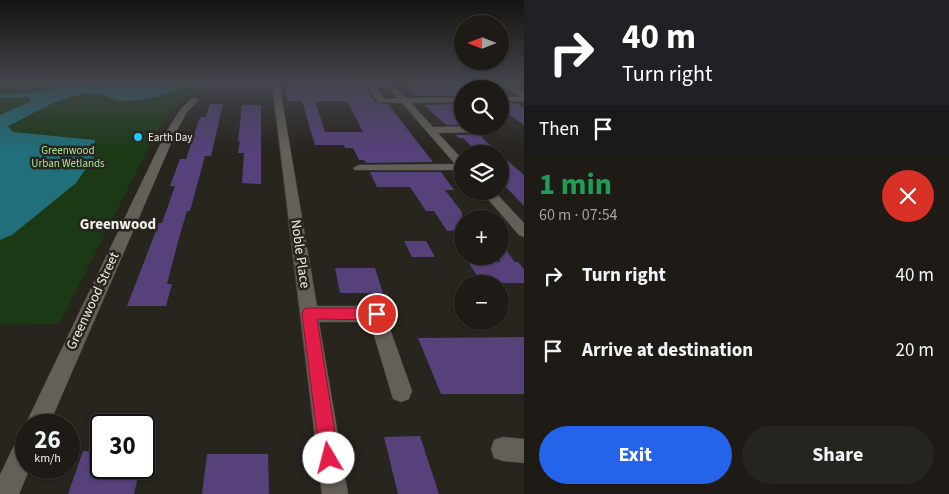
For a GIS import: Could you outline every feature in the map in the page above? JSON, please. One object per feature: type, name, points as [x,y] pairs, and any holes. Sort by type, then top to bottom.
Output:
[{"type":"street","name":"Greenwood Street","points":[[42,414],[171,132],[184,110],[189,105]]},
{"type":"street","name":"Noble Place","points":[[279,105],[334,494]]},
{"type":"street","points":[[408,105],[454,157]]},
{"type":"street","points":[[421,120],[438,120]]},
{"type":"street","points":[[430,130],[454,130]]},
{"type":"street","points":[[359,168],[454,166]]},
{"type":"street","points":[[495,200],[524,232]]},
{"type":"street","points":[[309,314],[377,314],[401,391]]},
{"type":"street","points":[[5,494],[15,472]]},
{"type":"green space","name":"Greenwood Urban Wetlands","points":[[0,105],[179,105],[159,128],[59,324],[0,325]]},
{"type":"water","points":[[22,105],[48,105],[8,126],[13,132],[95,140],[94,157],[76,183],[12,235],[0,240],[0,115]]},
{"type":"building","points":[[210,105],[223,105],[211,156],[205,156],[190,211],[187,211],[179,238],[167,284],[172,284],[166,306],[127,306],[159,223],[162,223],[175,186],[170,186],[180,159],[186,159],[200,117],[206,117]]},
{"type":"building","points":[[242,105],[261,105],[261,184],[242,183],[244,153],[238,153],[240,141],[238,141]]},
{"type":"building","points":[[303,105],[316,105],[325,132],[363,132],[349,105],[389,105],[433,162],[366,163],[364,160],[359,160],[353,148],[345,148],[344,145],[315,145]]},
{"type":"building","points":[[424,105],[454,105],[454,125],[446,125]]},
{"type":"building","points":[[509,105],[519,105],[524,108],[524,125],[509,114]]},
{"type":"building","points":[[455,135],[480,135],[490,145],[470,145],[463,138]]},
{"type":"building","points":[[509,162],[524,175],[524,206],[509,190]]},
{"type":"building","points":[[370,172],[441,172],[454,190],[445,190],[460,210],[454,210],[454,231],[447,231],[434,211],[426,211],[410,187],[377,187]]},
{"type":"building","points":[[404,241],[426,241],[435,257],[412,257]]},
{"type":"building","points":[[509,254],[524,269],[524,283],[509,283],[509,275],[477,275],[470,265],[509,265]]},
{"type":"building","points":[[335,268],[375,268],[383,293],[340,293]]},
{"type":"building","points":[[524,337],[524,394],[441,394],[418,338]]},
{"type":"building","points":[[420,436],[439,494],[398,494],[384,437]]},
{"type":"building","points":[[83,451],[90,451],[90,479],[137,479],[134,494],[68,494],[73,479],[80,479],[80,460]]},
{"type":"building","points":[[207,454],[268,454],[269,494],[202,494]]},
{"type":"place","name":"Earth Day","points":[[138,137]]},
{"type":"district","name":"Greenwood","points":[[118,224]]},
{"type":"route","points":[[329,458],[309,314],[377,314]]}]
